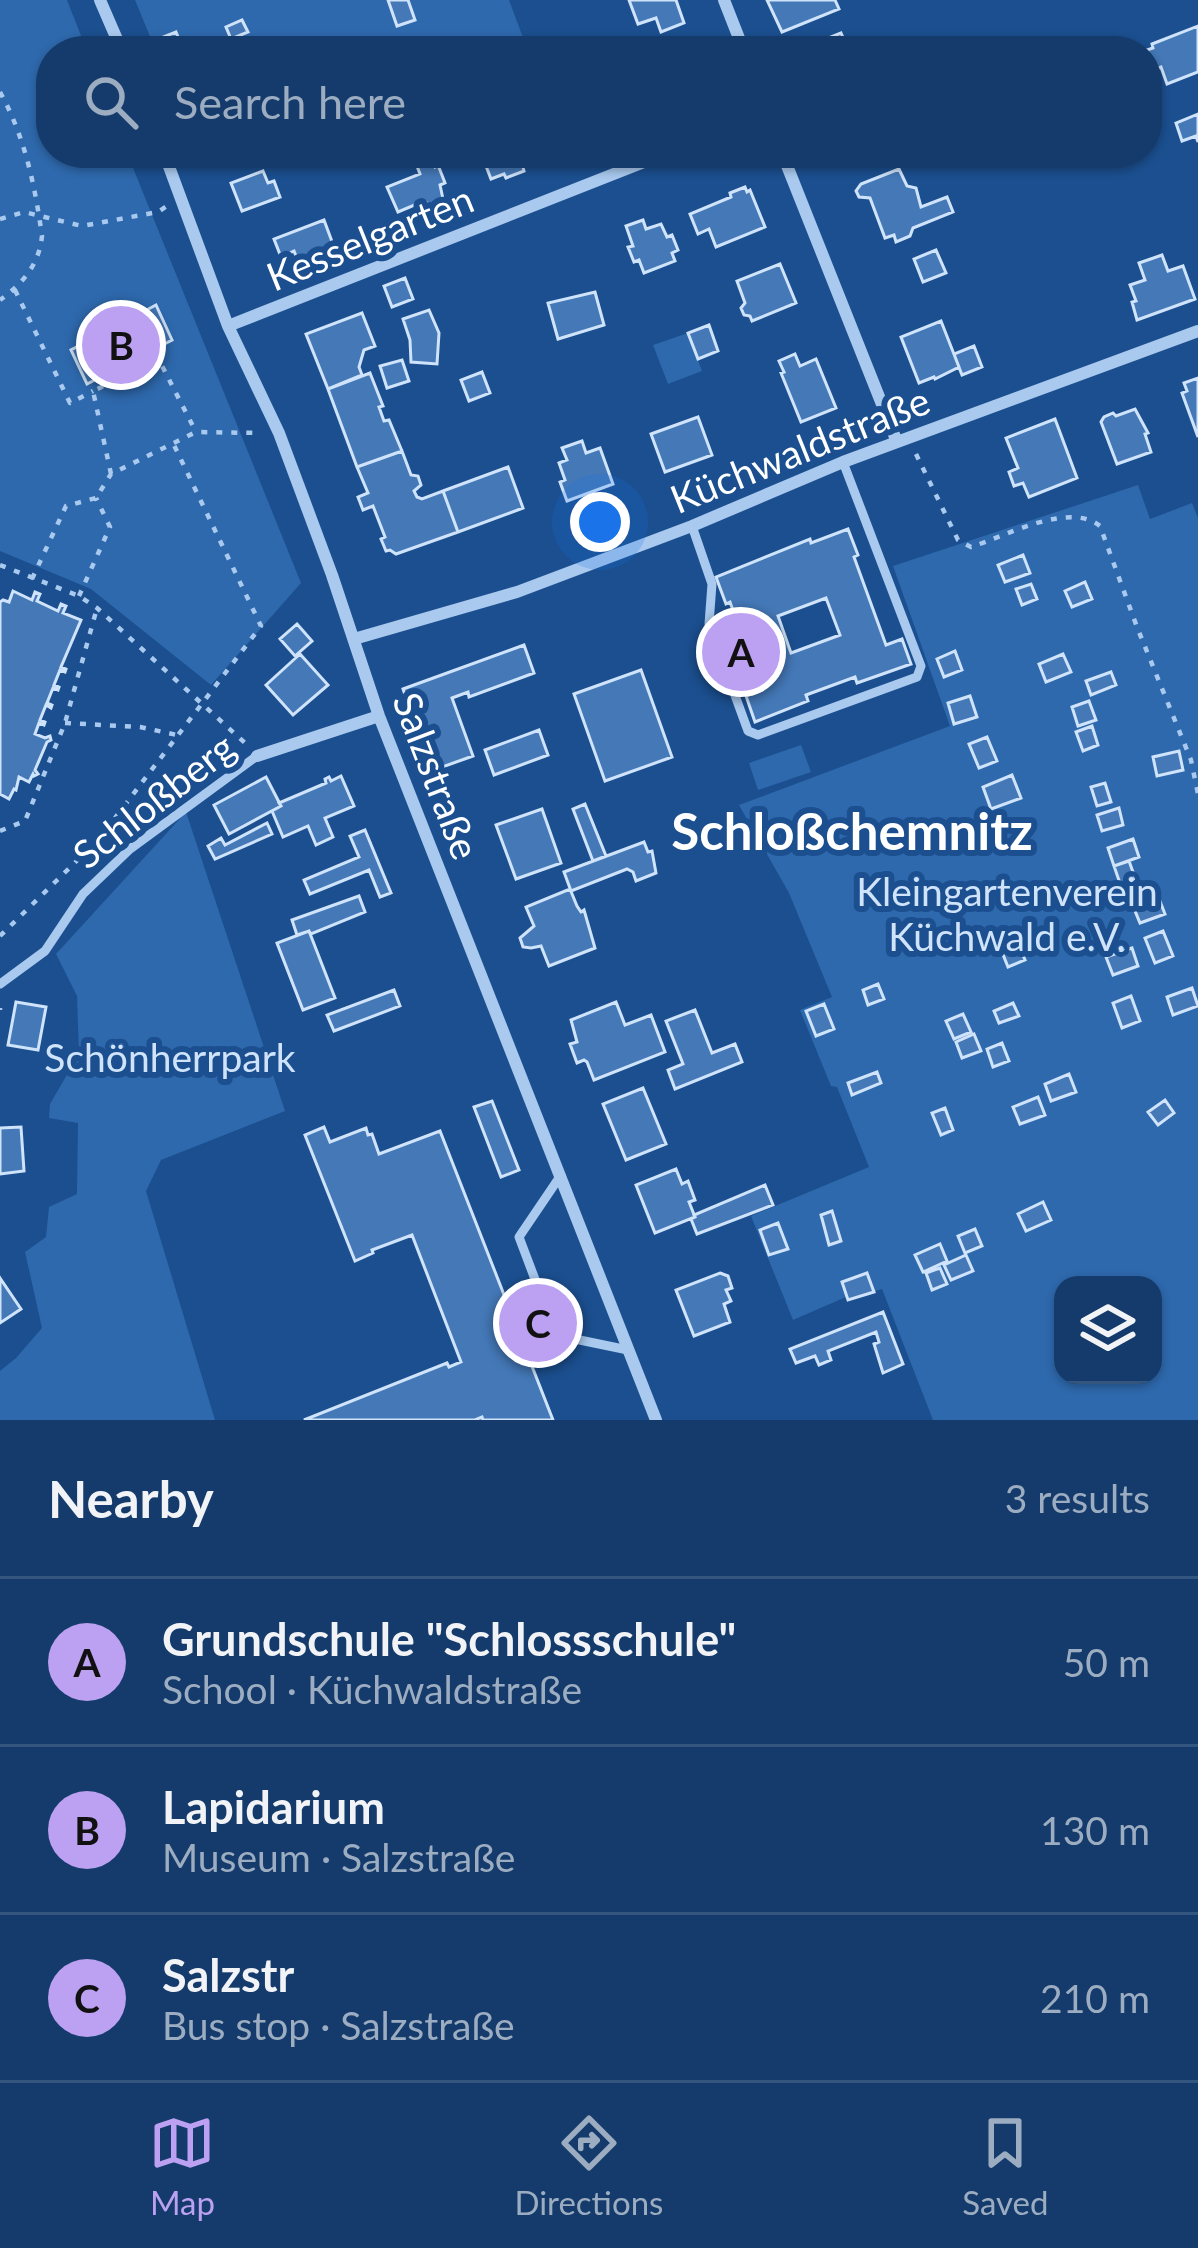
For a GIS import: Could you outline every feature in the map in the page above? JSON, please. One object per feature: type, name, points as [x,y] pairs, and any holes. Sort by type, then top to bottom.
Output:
[{"type":"street","points":[[100,0],[116,36]]},
{"type":"street","points":[[724,0],[738,36]]},
{"type":"street","name":"Salzstraße","points":[[170,168],[228,326],[279,433],[380,716],[656,1420]]},
{"type":"street","name":"Kesselgarten","points":[[228,326],[630,168]]},
{"type":"street","points":[[788,168],[902,440]]},
{"type":"street","name":"Küchwaldstraße","points":[[354,639],[517,592],[843,462],[1198,331]]},
{"type":"street","name":"Schloßberg","points":[[257,756],[380,716]]},
{"type":"lane","points":[[692,526],[712,584],[709,624],[748,731],[758,735],[917,676],[921,666],[843,462]]},
{"type":"lane","name":"Schloßberg","points":[[0,984],[45,951],[83,894],[130,849],[257,756]]},
{"type":"lane","points":[[561,1175],[519,1237],[550,1319],[570,1338],[628,1350]]},
{"type":"path","points":[[0,92],[21,138],[39,214],[41,247],[29,274],[0,300]]},
{"type":"path","points":[[0,219],[24,212],[82,226],[158,212],[182,196]]},
{"type":"path","points":[[15,289],[70,403],[159,360],[196,432]]},
{"type":"path","points":[[93,391],[110,474]]},
{"type":"path","points":[[32,579],[66,506],[96,498],[110,474],[196,432],[279,433]]},
{"type":"path","points":[[902,440],[958,540],[971,547],[1055,517],[1078,516],[1100,526],[1191,760],[1198,794]]},
{"type":"path","points":[[0,936],[99,839],[261,626],[173,443]]},
{"type":"path","points":[[79,596],[110,527],[96,498]]},
{"type":"path","points":[[0,566],[79,596],[97,608],[257,756]]},
{"type":"path","points":[[0,831],[25,821],[65,723],[97,608]]},
{"type":"path","points":[[65,723],[140,727],[177,735]]},
{"type":"green space","points":[[0,0],[67,0],[81,36],[36,36],[36,168],[133,168],[301,583],[211,685],[91,589],[0,551]]},
{"type":"green space","points":[[135,0],[509,0],[522,36],[150,36]]},
{"type":"green space","points":[[688,333],[702,371],[668,384],[653,345]]},
{"type":"green space","name":"Kleingartenverein Küchwald e.V.","points":[[1138,485],[1150,519],[1192,503],[1198,518],[1198,1420],[933,1420],[882,1289],[846,1297],[793,1320],[751,1216],[869,1167],[800,1010],[832,997],[789,893],[739,805],[950,726],[893,566]]},
{"type":"green space","points":[[801,745],[811,772],[758,790],[749,763]]},
{"type":"green space","name":"Schönherrpark","points":[[186,812],[285,1111],[161,1160],[146,1191],[215,1420],[0,1420],[0,1371],[42,1328],[25,1252],[46,1237],[49,1207],[77,1194],[78,1123],[49,1118],[50,1104],[79,1054],[77,996],[56,954]]},
{"type":"building","points":[[388,0],[408,0],[415,20],[397,26]]},
{"type":"building","points":[[629,0],[676,0],[684,23],[661,32],[656,18],[638,24]]},
{"type":"building","points":[[767,0],[835,0],[839,9],[782,32]]},
{"type":"building","points":[[242,20],[248,32],[230,36],[226,27]]},
{"type":"building","points":[[1198,26],[1198,72],[1167,84],[1162,40]]},
{"type":"building","points":[[1198,114],[1198,142],[1196,136],[1182,141],[1176,123]]},
{"type":"building","points":[[418,168],[439,168],[445,183],[440,185],[440,205],[434,208],[424,201],[398,212],[387,187],[420,174]]},
{"type":"building","points":[[487,168],[523,168],[506,178],[504,174],[491,179]]},
{"type":"building","points":[[899,169],[907,186],[916,188],[921,207],[947,197],[953,212],[913,228],[910,236],[896,242],[894,235],[885,238],[870,198],[859,197],[856,191],[861,184]]},
{"type":"building","points":[[263,171],[268,183],[274,181],[280,197],[242,211],[231,183]]},
{"type":"building","points":[[745,187],[765,227],[716,247],[709,229],[698,234],[690,214]]},
{"type":"building","points":[[324,220],[334,247],[298,261],[294,251],[281,257],[274,239]]},
{"type":"building","points":[[643,220],[646,229],[661,224],[678,250],[672,253],[675,261],[644,273],[628,247],[633,246],[626,226]]},
{"type":"building","points":[[936,250],[946,273],[923,282],[914,259]]},
{"type":"building","points":[[1162,255],[1168,271],[1183,266],[1195,299],[1137,320],[1130,285],[1145,280],[1139,263]]},
{"type":"building","points":[[780,264],[796,303],[752,321],[741,308],[745,303],[737,281]]},
{"type":"building","points":[[405,278],[413,299],[392,307],[384,286]]},
{"type":"building","points":[[595,292],[604,325],[558,339],[548,303]]},
{"type":"building","points":[[156,305],[172,340],[87,384],[71,350]]},
{"type":"building","points":[[429,310],[439,333],[437,364],[411,362],[403,319]]},
{"type":"building","points":[[362,313],[375,346],[364,350],[359,367],[362,375],[328,389],[306,334]]},
{"type":"building","points":[[941,321],[959,367],[919,383],[901,337]]},
{"type":"building","points":[[709,325],[718,351],[698,359],[688,333]]},
{"type":"building","points":[[974,346],[982,367],[962,375],[954,354]]},
{"type":"building","points":[[795,354],[800,366],[816,359],[836,408],[801,422],[779,361]]},
{"type":"building","points":[[402,360],[409,381],[387,388],[380,366]]},
{"type":"building","points":[[482,372],[490,393],[469,401],[461,380]]},
{"type":"building","points":[[370,373],[384,421],[389,420],[402,451],[357,467],[328,389]]},
{"type":"building","points":[[1198,378],[1198,437],[1182,393],[1187,391],[1184,383]]},
{"type":"building","points":[[1135,409],[1148,433],[1151,452],[1117,464],[1101,422],[1113,413]]},
{"type":"building","points":[[698,417],[712,455],[665,472],[651,434]]},
{"type":"building","points":[[1055,419],[1077,478],[1029,497],[1023,483],[1014,486],[1009,472],[1018,468],[1006,438]]},
{"type":"building","points":[[582,441],[586,453],[600,448],[613,484],[567,501],[560,482],[565,480],[559,463],[567,460],[562,448]]},
{"type":"building","points":[[402,451],[411,475],[418,476],[421,485],[414,491],[417,497],[443,491],[458,532],[396,554],[386,551],[373,506],[363,510],[358,497],[368,493],[357,467]]},
{"type":"building","points":[[508,467],[523,508],[458,532],[443,491]]},
{"type":"building","points":[[848,529],[886,645],[902,639],[911,664],[806,695],[808,701],[755,722],[746,696],[762,690],[716,577],[810,539],[811,543]],"holes":[[[826,598],[840,635],[791,653],[778,616]]]},
{"type":"building","points":[[1023,555],[1030,573],[1005,582],[998,565]]},
{"type":"building","points":[[1085,582],[1092,599],[1072,607],[1065,591]]},
{"type":"building","points":[[1031,584],[1037,599],[1022,605],[1016,589]]},
{"type":"building","points":[[13,591],[32,600],[35,592],[40,594],[37,601],[58,611],[61,604],[66,606],[63,613],[81,620],[61,667],[65,672],[60,670],[54,685],[58,690],[53,688],[47,703],[51,708],[46,705],[40,720],[44,725],[39,723],[35,734],[51,740],[35,770],[38,774],[29,782],[19,777],[9,799],[0,794],[0,602],[9,602]]},
{"type":"building","points":[[297,624],[312,641],[295,656],[280,639]]},
{"type":"building","points":[[524,645],[534,673],[469,697],[468,692],[452,698],[473,756],[431,771],[403,689]]},
{"type":"building","points":[[955,651],[962,670],[944,677],[937,659]]},
{"type":"building","points":[[300,654],[328,685],[293,715],[266,685]]},
{"type":"building","points":[[1063,654],[1071,672],[1046,682],[1039,664]]},
{"type":"building","points":[[641,670],[672,757],[605,781],[574,694]]},
{"type":"building","points":[[1111,672],[1116,685],[1091,695],[1086,681]]},
{"type":"building","points":[[970,696],[977,717],[954,724],[948,703]]},
{"type":"building","points":[[1089,701],[1096,720],[1078,726],[1072,707]]},
{"type":"building","points":[[1092,726],[1098,745],[1083,751],[1076,732]]},
{"type":"building","points":[[539,730],[548,755],[494,775],[485,750]]},
{"type":"building","points":[[987,737],[997,761],[979,768],[969,744]]},
{"type":"building","points":[[1179,751],[1183,770],[1157,776],[1153,757]]},
{"type":"building","points":[[1012,775],[1021,798],[991,809],[983,787]]},
{"type":"building","points":[[341,776],[354,806],[325,818],[333,837],[316,845],[308,826],[283,837],[272,811],[279,803],[326,783],[329,777],[331,781]]},
{"type":"building","points":[[266,777],[281,806],[229,834],[214,805]]},
{"type":"building","points":[[1105,783],[1111,802],[1097,806],[1091,787]]},
{"type":"building","points":[[585,804],[606,856],[593,861],[573,809]]},
{"type":"building","points":[[1119,808],[1123,825],[1102,831],[1097,815]]},
{"type":"building","points":[[542,809],[561,863],[516,879],[496,825]]},
{"type":"building","points":[[267,823],[272,834],[215,859],[208,846],[221,838],[225,845]]},
{"type":"building","points":[[365,830],[391,893],[380,897],[369,870],[310,894],[304,880],[359,857],[350,836]]},
{"type":"building","points":[[1133,839],[1139,857],[1114,866],[1108,848]]},
{"type":"building","points":[[644,842],[648,852],[652,851],[656,873],[636,881],[627,869],[571,891],[564,872]]},
{"type":"building","points":[[1129,861],[1138,886],[1123,892],[1114,866]]},
{"type":"building","points":[[570,889],[581,912],[584,910],[595,948],[549,966],[541,946],[523,947],[520,938],[534,926],[526,907]]},
{"type":"building","points":[[359,896],[365,912],[297,935],[292,920]]},
{"type":"building","points":[[1158,896],[1165,914],[1140,923],[1133,906]]},
{"type":"building","points":[[309,931],[335,998],[303,1010],[277,943]]},
{"type":"building","points":[[1163,931],[1173,956],[1155,963],[1145,938]]},
{"type":"building","points":[[1015,936],[1025,960],[1008,967],[998,942]]},
{"type":"building","points":[[1132,948],[1138,966],[1113,975],[1106,957]]},
{"type":"building","points":[[878,984],[884,999],[868,1005],[863,990]]},
{"type":"building","points":[[1192,988],[1198,1006],[1173,1015],[1167,997]]},
{"type":"building","points":[[394,990],[400,1006],[334,1031],[327,1015]]},
{"type":"building","points":[[1131,996],[1140,1021],[1122,1028],[1113,1003]]},
{"type":"building","points":[[16,1002],[46,1007],[38,1050],[8,1045]]},
{"type":"building","points":[[616,1002],[625,1025],[651,1015],[665,1052],[594,1080],[587,1062],[577,1063],[570,1044],[577,1042],[571,1020]]},
{"type":"building","points":[[1013,1003],[1019,1016],[999,1023],[994,1011]]},
{"type":"building","points":[[824,1004],[834,1029],[816,1036],[806,1011]]},
{"type":"building","points":[[695,1010],[712,1053],[735,1044],[742,1062],[675,1089],[668,1070],[683,1064],[666,1021]]},
{"type":"building","points":[[963,1014],[971,1032],[954,1039],[946,1021]]},
{"type":"building","points":[[974,1034],[981,1051],[962,1058],[956,1042]]},
{"type":"building","points":[[1002,1043],[1009,1061],[993,1067],[987,1049]]},
{"type":"building","points":[[877,1072],[881,1083],[852,1095],[848,1083]]},
{"type":"building","points":[[1069,1074],[1076,1092],[1051,1101],[1045,1084]]},
{"type":"building","points":[[643,1088],[666,1144],[626,1160],[603,1104]]},
{"type":"building","points":[[1038,1097],[1045,1115],[1020,1124],[1013,1107]]},
{"type":"building","points":[[1165,1100],[1174,1113],[1158,1125],[1148,1112]]},
{"type":"building","points":[[492,1101],[519,1170],[501,1177],[474,1107]]},
{"type":"building","points":[[945,1108],[953,1130],[941,1135],[932,1113]]},
{"type":"building","points":[[21,1127],[24,1171],[0,1174],[0,1128]]},
{"type":"building","points":[[324,1127],[330,1142],[366,1128],[379,1154],[440,1131],[553,1420],[304,1420],[447,1363],[449,1367],[461,1362],[412,1235],[355,1261],[305,1135]]},
{"type":"building","points":[[676,1169],[682,1184],[688,1181],[695,1217],[655,1233],[636,1185]]},
{"type":"building","points":[[765,1185],[773,1205],[697,1234],[694,1215]]},
{"type":"building","points":[[1043,1202],[1051,1220],[1026,1231],[1018,1214]]},
{"type":"building","points":[[832,1211],[841,1241],[829,1245],[821,1215]]},
{"type":"building","points":[[778,1223],[788,1249],[769,1255],[760,1230]]},
{"type":"building","points":[[975,1229],[982,1246],[965,1253],[958,1236]]},
{"type":"building","points":[[940,1244],[947,1261],[923,1272],[915,1255]]},
{"type":"building","points":[[966,1255],[973,1271],[951,1280],[944,1265]]},
{"type":"building","points":[[940,1268],[947,1284],[932,1290],[926,1273]]},
{"type":"building","points":[[720,1273],[728,1276],[732,1288],[726,1290],[731,1301],[724,1304],[730,1322],[694,1336],[676,1290]]},
{"type":"building","points":[[867,1273],[874,1292],[848,1300],[842,1282]]},
{"type":"building","points":[[0,1278],[21,1309],[0,1323]]},
{"type":"building","points":[[883,1312],[903,1364],[883,1373],[874,1344],[879,1342],[876,1332],[828,1351],[831,1360],[819,1365],[815,1356],[796,1363],[790,1349]]},
{"type":"place","name":"Lapidarium","points":[[121,345]]},
{"type":"place","name":"Grundschule \"Schlossschule\"","points":[[741,652]]},
{"type":"place","name":"Salzstr","points":[[538,1323]]},
{"type":"district","name":"Schloßchemnitz","points":[[852,832]]}]
